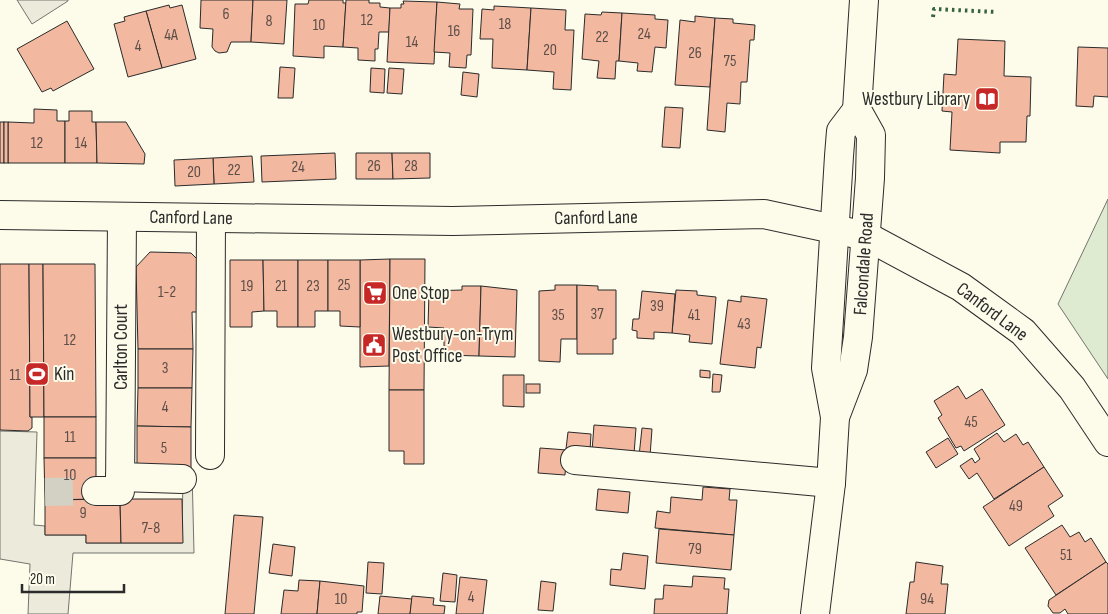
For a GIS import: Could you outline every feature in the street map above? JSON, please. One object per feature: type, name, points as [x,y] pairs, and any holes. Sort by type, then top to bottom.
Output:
[{"type":"street","points":[[858,110],[864,0]]},
{"type":"street","name":"Falcondale Road","points":[[816,614],[831,484],[835,418],[826,368],[841,131],[858,110],[871,135],[866,236],[858,337],[853,370],[835,418]]},
{"type":"street","name":"Canford Lane","points":[[0,215],[453,221],[764,214],[866,236],[961,287],[1023,332],[1072,388],[1108,442]]},
{"type":"street","name":"Carlton Court","points":[[120,477],[122,217]]},
{"type":"street","points":[[210,455],[211,218]]},
{"type":"street","points":[[575,460],[831,484]]},
{"type":"street","points":[[96,492],[120,491],[120,477],[182,479]]},
{"type":"green space","points":[[1108,199],[1108,379],[1058,304]]},
{"type":"shaded area","points":[[17,0],[68,0],[68,1],[32,24]]},
{"type":"shaded area","points":[[0,431],[37,432],[34,525],[45,526],[45,535],[86,535],[86,543],[182,543],[183,470],[192,470],[194,553],[73,553],[68,614],[28,614],[30,564],[0,559]]},
{"type":"building","points":[[201,0],[253,0],[251,42],[231,42],[227,52],[219,53],[215,51],[212,47],[213,29],[200,28]]},
{"type":"building","points":[[253,0],[287,0],[284,44],[251,42]]},
{"type":"building","points":[[309,0],[343,0],[343,3],[346,3],[343,47],[324,46],[324,58],[293,56],[295,4],[308,4]]},
{"type":"building","points":[[346,0],[369,0],[369,3],[380,3],[380,7],[390,8],[389,32],[379,32],[378,49],[375,49],[375,61],[358,60],[358,48],[343,47]]},
{"type":"building","points":[[403,1],[437,2],[434,64],[387,62],[390,8],[401,8],[401,4],[404,4]]},
{"type":"building","points":[[437,2],[460,4],[459,9],[473,9],[471,55],[467,55],[466,68],[449,67],[450,53],[434,52]]},
{"type":"building","points":[[169,5],[170,8],[182,5],[196,59],[162,68],[146,11]]},
{"type":"building","points":[[494,6],[531,8],[527,70],[492,68],[493,39],[480,39],[482,9],[494,10]]},
{"type":"building","points":[[531,8],[566,10],[565,30],[574,30],[571,90],[553,89],[554,72],[527,70]]},
{"type":"building","points":[[146,11],[162,68],[128,77],[114,24],[125,21],[124,17]]},
{"type":"building","points":[[602,12],[622,13],[619,61],[616,61],[615,79],[597,78],[599,61],[582,59],[585,14],[601,15]]},
{"type":"building","points":[[622,13],[655,15],[655,19],[668,20],[666,48],[655,47],[652,72],[637,71],[638,63],[619,61]]},
{"type":"building","points":[[695,16],[715,18],[710,87],[675,85],[680,20],[695,22]]},
{"type":"building","points":[[715,18],[733,19],[733,23],[755,25],[754,40],[750,40],[747,82],[741,82],[740,104],[727,103],[725,132],[707,130]]},
{"type":"building","points":[[67,21],[94,69],[53,91],[51,88],[42,92],[17,49]]},
{"type":"building","name":"Westbury Library","points":[[958,39],[1005,41],[1004,76],[1031,77],[1030,116],[1027,116],[1026,142],[1000,142],[1000,153],[950,150],[952,112],[942,111],[944,74],[956,75]]},
{"type":"building","points":[[1078,47],[1108,48],[1108,97],[1094,96],[1093,107],[1076,106]]},
{"type":"building","points":[[280,67],[295,68],[293,98],[278,98]]},
{"type":"building","points":[[371,68],[385,69],[384,93],[370,92]]},
{"type":"building","points":[[389,68],[404,69],[402,94],[387,93]]},
{"type":"building","points":[[463,72],[479,74],[477,97],[461,95]]},
{"type":"building","points":[[665,107],[683,108],[680,148],[662,147]]},
{"type":"building","points":[[34,109],[57,110],[57,121],[65,121],[65,163],[8,163],[8,122],[34,123]]},
{"type":"building","points":[[69,111],[92,111],[92,122],[96,122],[97,163],[65,163],[65,121],[69,121]]},
{"type":"building","points":[[0,122],[4,122],[4,163],[0,163]]},
{"type":"building","points":[[4,122],[8,122],[8,163],[4,163]]},
{"type":"building","points":[[96,122],[126,122],[145,154],[144,164],[97,163]]},
{"type":"building","points":[[335,153],[336,179],[262,182],[261,156]]},
{"type":"building","points":[[356,153],[392,153],[393,179],[356,179]]},
{"type":"building","points":[[392,153],[430,153],[430,178],[393,179]]},
{"type":"building","points":[[252,156],[254,182],[214,184],[213,158]]},
{"type":"building","points":[[213,158],[214,184],[175,186],[174,160]]},
{"type":"building","points":[[150,252],[191,253],[200,262],[198,312],[192,312],[193,349],[138,349],[136,267]]},
{"type":"building","name":"One Stop","points":[[390,259],[389,366],[360,367],[360,260]]},
{"type":"building","points":[[390,259],[425,259],[424,390],[389,390]]},
{"type":"building","points":[[230,260],[263,260],[264,311],[252,312],[252,327],[230,327]]},
{"type":"building","points":[[263,260],[298,260],[298,327],[277,327],[277,311],[264,311]]},
{"type":"building","points":[[298,260],[328,260],[328,311],[315,311],[315,327],[298,327]]},
{"type":"building","points":[[328,260],[360,260],[360,327],[340,326],[340,311],[328,311]]},
{"type":"building","points":[[0,264],[29,264],[30,417],[32,417],[32,428],[28,431],[0,430]]},
{"type":"building","name":"Kin","points":[[29,264],[43,264],[44,417],[30,417]]},
{"type":"building","points":[[43,264],[95,264],[96,417],[44,417]]},
{"type":"building","points":[[555,285],[577,285],[577,339],[561,339],[560,362],[539,361],[539,291],[555,290]]},
{"type":"building","points":[[577,285],[598,286],[598,290],[616,290],[616,339],[613,339],[613,354],[577,354]]},
{"type":"building","points":[[462,286],[481,286],[479,356],[444,355],[444,328],[428,327],[429,291],[462,290]]},
{"type":"building","points":[[481,286],[517,290],[515,357],[479,356]]},
{"type":"building","points":[[676,290],[697,291],[697,295],[716,297],[712,344],[689,342],[690,335],[672,333]]},
{"type":"building","points":[[642,291],[675,294],[672,333],[654,332],[654,339],[637,338],[637,331],[632,330],[633,319],[639,319]]},
{"type":"building","points":[[741,296],[767,299],[761,348],[757,347],[755,368],[720,364],[728,300],[741,302]]},
{"type":"building","points":[[138,349],[193,349],[192,388],[138,388]]},
{"type":"building","points":[[700,370],[710,371],[710,378],[700,377]]},
{"type":"building","points":[[713,374],[722,375],[720,392],[712,392]]},
{"type":"building","points":[[503,375],[524,375],[524,407],[503,406]]},
{"type":"building","points":[[526,384],[540,384],[540,393],[526,393]]},
{"type":"building","points":[[958,386],[966,399],[982,389],[1005,425],[964,451],[961,446],[956,448],[938,418],[942,415],[934,401]]},
{"type":"building","points":[[138,388],[192,388],[191,427],[137,426]]},
{"type":"building","points":[[389,390],[424,390],[424,464],[404,464],[404,451],[389,451]]},
{"type":"building","points":[[44,417],[96,417],[96,458],[44,458]]},
{"type":"building","points":[[594,425],[636,428],[634,454],[592,451]]},
{"type":"building","points":[[137,426],[191,427],[191,469],[137,468]]},
{"type":"building","points":[[642,428],[652,429],[650,456],[639,456]]},
{"type":"building","points":[[568,432],[591,434],[590,451],[566,449]]},
{"type":"building","points":[[997,433],[1004,442],[1016,434],[1023,445],[1028,442],[1044,467],[994,499],[977,473],[969,479],[960,466],[972,458],[975,463],[980,459],[974,449]]},
{"type":"building","points":[[948,438],[958,454],[936,468],[926,452]]},
{"type":"building","points":[[540,448],[567,450],[565,475],[538,473]]},
{"type":"building","points":[[44,458],[96,458],[96,499],[45,500]]},
{"type":"building","points":[[1044,467],[1063,496],[1048,506],[1054,516],[1009,546],[983,507]]},
{"type":"building","points":[[703,487],[730,489],[729,500],[737,500],[734,535],[655,528],[657,511],[670,513],[671,497],[702,500]]},
{"type":"building","points":[[598,489],[630,492],[628,513],[596,510]]},
{"type":"building","points":[[120,499],[121,543],[86,543],[86,535],[45,535],[45,500]]},
{"type":"building","points":[[120,499],[182,499],[183,543],[121,543]]},
{"type":"building","points":[[234,515],[263,517],[254,614],[225,614]]},
{"type":"building","points":[[1062,525],[1070,537],[1079,532],[1085,542],[1091,538],[1106,562],[1056,595],[1025,548]]},
{"type":"building","points":[[659,529],[734,535],[731,570],[656,563]]},
{"type":"building","points":[[273,544],[295,547],[292,576],[269,573]]},
{"type":"building","points":[[623,553],[648,556],[645,589],[610,585],[611,569],[621,570]]},
{"type":"building","points":[[368,562],[384,563],[382,594],[366,593]]},
{"type":"building","points":[[916,562],[943,566],[941,584],[948,584],[945,614],[906,614],[910,582],[914,582]]},
{"type":"building","points":[[1106,562],[1108,564],[1108,614],[1068,614],[1065,609],[1060,613],[1053,613],[1048,606],[1049,600]]},
{"type":"building","points":[[443,573],[457,575],[455,602],[440,601]]},
{"type":"building","points":[[693,576],[725,578],[724,589],[729,589],[727,614],[654,614],[655,599],[663,599],[664,585],[692,587]]},
{"type":"building","points":[[460,577],[487,580],[483,614],[456,614]]},
{"type":"building","points":[[299,580],[320,581],[317,614],[281,614],[284,590],[298,591]]},
{"type":"building","points":[[320,581],[364,586],[362,612],[357,612],[357,614],[317,614]]},
{"type":"building","points":[[541,581],[556,583],[553,611],[538,610]]},
{"type":"building","points":[[380,596],[412,599],[410,614],[378,614]]},
{"type":"building","points":[[412,596],[434,598],[433,605],[445,606],[444,614],[410,614]]},
{"type":"tunnel","points":[[45,492],[96,491]]},
{"type":"hedge","points":[[933,17],[934,9],[996,12]]},
{"type":"place","name":"Westbury Library","points":[[987,99]]},
{"type":"place","name":"One Stop","points":[[375,293]]},
{"type":"place","name":"Westbury-on-Trym Post Office","points":[[374,345]]},
{"type":"place","name":"Kin","points":[[37,374]]}]
